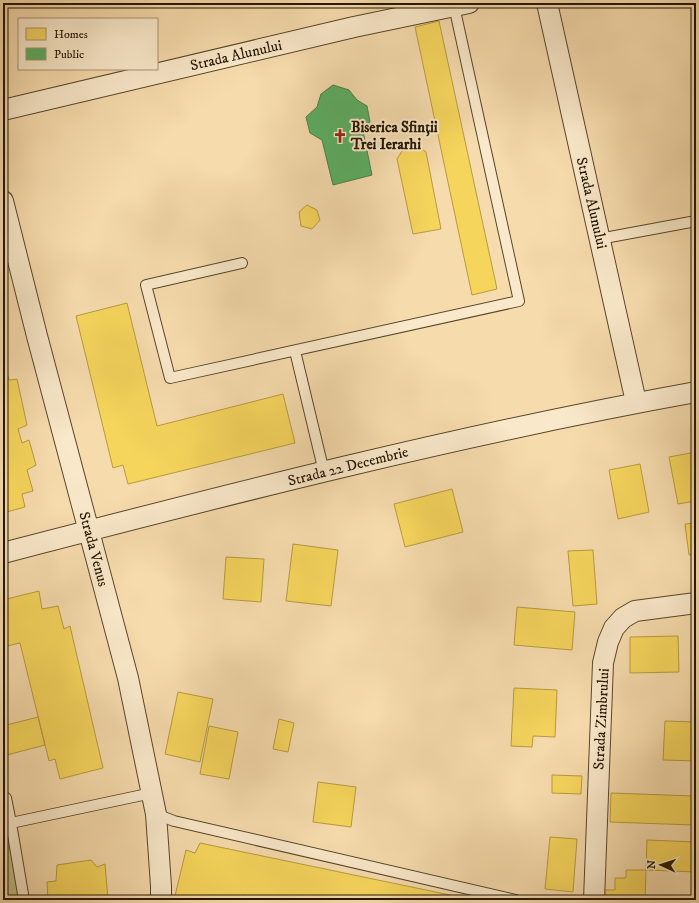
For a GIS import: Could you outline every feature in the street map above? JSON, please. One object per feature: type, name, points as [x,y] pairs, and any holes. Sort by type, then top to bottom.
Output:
[{"type":"street","name":"Strada Alunului","points":[[547,3],[636,402]]},
{"type":"street","name":"Strada Alunului","points":[[3,110],[354,27],[462,5]]},
{"type":"street","name":"Strada Venus","points":[[3,201],[37,336],[128,678],[156,814],[162,886],[161,900]]},
{"type":"street","name":"Strada 22 Decembrie","points":[[3,553],[324,472],[523,426],[636,402],[696,392]]},
{"type":"street","name":"Strada Zimbrului","points":[[594,900],[603,663],[608,642],[614,628],[623,618],[635,610],[696,603]]},
{"type":"lane","points":[[242,263],[146,285],[170,378],[519,301],[462,5]]},
{"type":"lane","points":[[599,239],[696,221]]},
{"type":"lane","points":[[295,351],[324,472]]},
{"type":"lane","points":[[12,823],[152,793]]},
{"type":"lane","points":[[3,796],[6,798],[12,823],[24,900]]},
{"type":"lane","points":[[156,814],[174,821],[516,900]]},
{"type":"shaded area","points":[[11,823],[23,900],[3,900],[3,827]]},
{"type":"building: Homes","points":[[439,21],[497,289],[472,295],[415,27]]},
{"type":"building: Homes","points":[[417,145],[426,152],[441,229],[413,234],[397,159],[404,148]]},
{"type":"building: Homes","points":[[307,205],[317,210],[320,220],[312,229],[301,226],[299,212]]},
{"type":"building: Homes","points":[[127,303],[157,426],[283,394],[295,443],[128,484],[123,465],[113,468],[76,316]]},
{"type":"building: Homes","points":[[3,369],[7,373],[9,380],[17,379],[27,425],[18,429],[22,443],[29,440],[36,465],[27,470],[33,491],[22,494],[25,507],[3,513]]},
{"type":"building: Homes","points":[[696,452],[696,501],[678,504],[669,457]]},
{"type":"building: Homes","points":[[640,464],[649,512],[618,519],[609,470]]},
{"type":"building: Homes","points":[[452,489],[463,532],[405,547],[394,504]]},
{"type":"building: Homes","points":[[696,523],[696,554],[689,555],[685,524]]},
{"type":"building: Homes","points":[[293,544],[338,550],[331,606],[286,601]]},
{"type":"building: Homes","points":[[593,550],[597,604],[573,606],[568,551]]},
{"type":"building: Homes","points":[[226,557],[264,559],[261,602],[223,599]]},
{"type":"building: Homes","points":[[39,591],[42,609],[58,606],[64,629],[70,626],[103,768],[60,779],[55,759],[49,761],[20,643],[3,647],[3,600]]},
{"type":"building: Homes","points":[[517,607],[575,612],[572,650],[514,645]]},
{"type":"building: Homes","points":[[678,636],[679,672],[630,673],[630,637]]},
{"type":"building: Homes","points":[[514,688],[557,690],[555,737],[533,736],[532,747],[511,746]]},
{"type":"building: Homes","points":[[178,692],[213,699],[200,762],[165,754]]},
{"type":"building: Homes","points":[[38,717],[45,745],[3,756],[3,726]]},
{"type":"building: Homes","points":[[279,719],[294,723],[288,752],[273,749]]},
{"type":"building: Homes","points":[[665,721],[696,722],[696,761],[663,760]]},
{"type":"building: Homes","points":[[209,726],[238,732],[229,779],[200,774]]},
{"type":"building: Homes","points":[[552,775],[582,776],[581,794],[552,793]]},
{"type":"building: Homes","points":[[318,782],[356,787],[351,827],[313,822]]},
{"type":"building: Homes","points":[[611,793],[694,796],[693,825],[610,822]]},
{"type":"building: Homes","points":[[550,837],[577,839],[573,892],[545,889]]},
{"type":"building: Homes","points":[[647,840],[696,842],[696,872],[646,870]]},
{"type":"building: Homes","points":[[200,843],[474,900],[268,900],[244,895],[242,900],[174,900],[186,850],[195,853]]},
{"type":"building: Homes","points":[[91,860],[97,867],[105,864],[108,900],[48,900],[47,882],[56,881],[57,865]]},
{"type":"building: Homes","points":[[626,870],[646,870],[645,900],[605,900],[605,890],[615,890],[615,878],[626,878]]},
{"type":"building: Public","name":"Biserica Sfinții Trei Ierarhi","points":[[333,85],[349,90],[357,100],[367,106],[370,122],[363,131],[372,175],[333,185],[322,140],[310,133],[306,117],[317,107],[321,94]]},
{"type":"place","name":"Biserica Sfinții Trei Ierarhi","points":[[340,136]]}]
